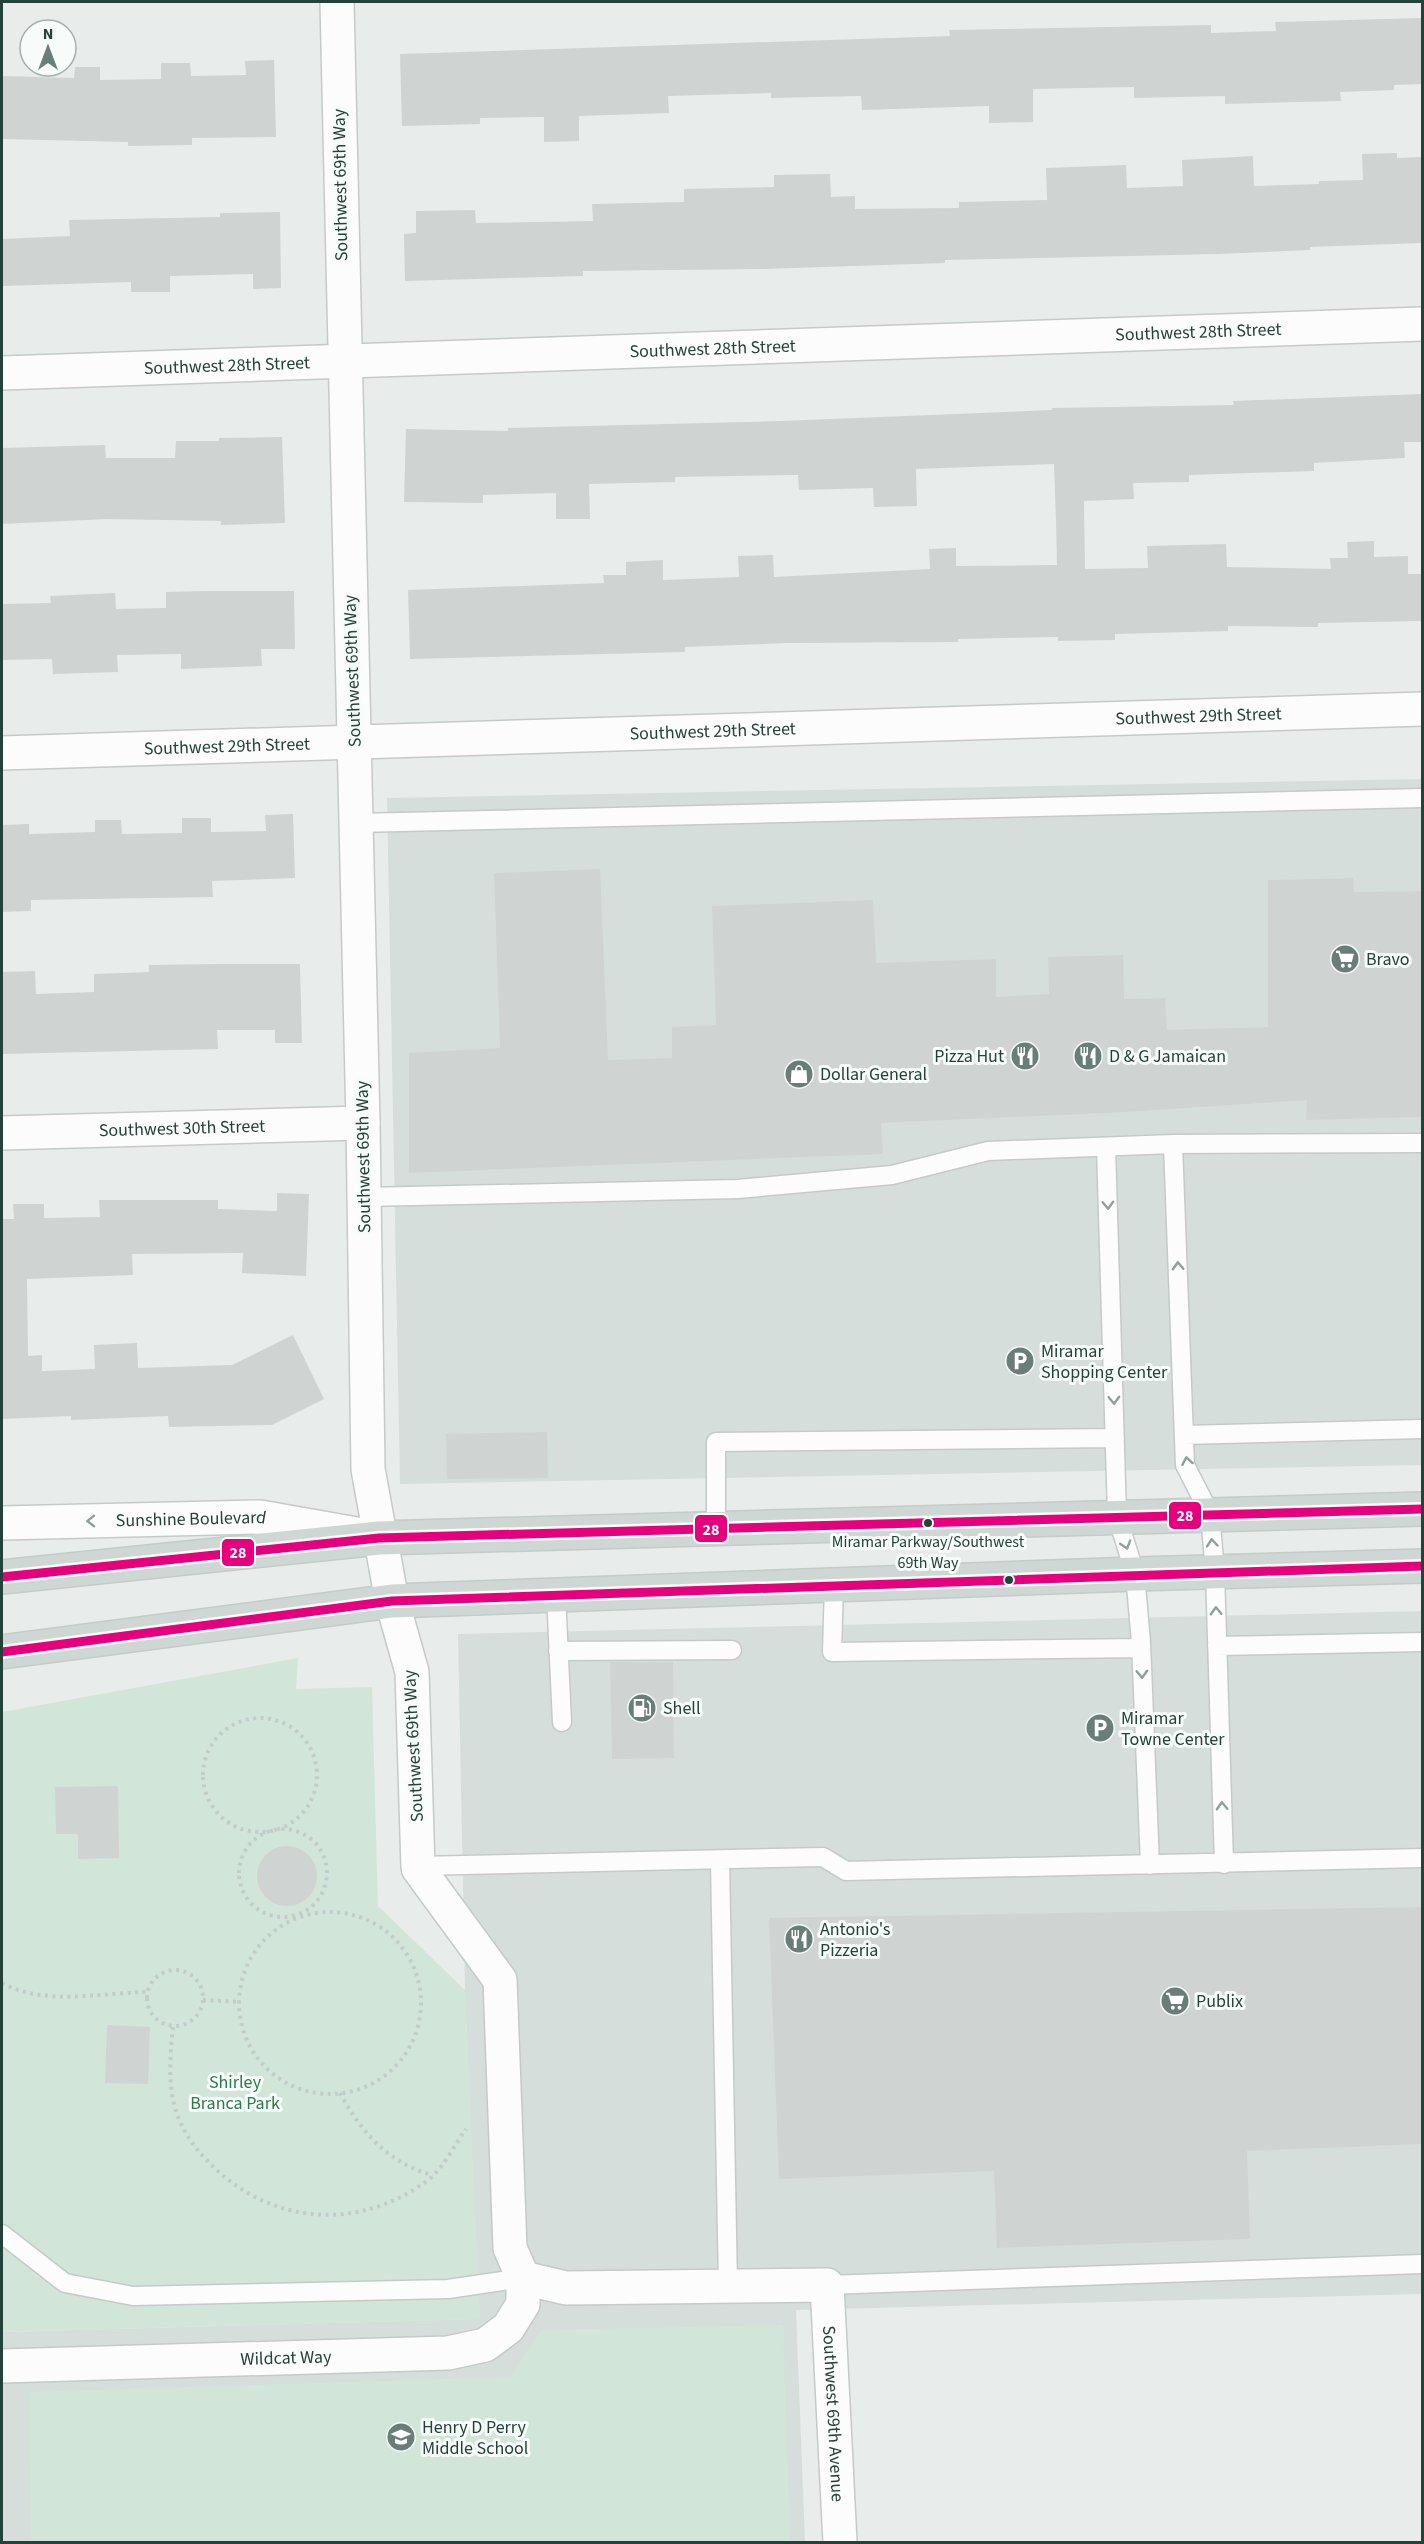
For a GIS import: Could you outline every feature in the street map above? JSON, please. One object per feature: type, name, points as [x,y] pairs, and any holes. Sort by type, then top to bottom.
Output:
[{"type":"main road","points":[[2,1577],[378,1538],[1422,1509]]},
{"type":"main road","points":[[2,1653],[392,1601],[1422,1566]]},
{"type":"street","name":"Southwest 69th Way","points":[[337,2],[343,363],[355,741],[368,1469],[378,1538],[392,1601],[412,1672],[418,1866]]},
{"type":"street","name":"Southwest 28th Street","points":[[2,373],[1422,324]]},
{"type":"street","name":"Southwest 29th Street","points":[[2,753],[1422,709]]},
{"type":"street","name":"Southwest 30th Street","points":[[2,1133],[363,1123]]},
{"type":"street","name":"Sunshine Boulevard","points":[[2,1523],[260,1517],[378,1538]]},
{"type":"street","points":[[418,1866],[500,1980],[510,2248],[524,2278],[566,2288],[827,2285]]},
{"type":"street","name":"Wildcat Way","points":[[2,2366],[448,2353],[485,2345],[508,2328],[522,2304],[524,2278]]},
{"type":"street","name":"Southwest 69th Avenue","points":[[827,2285],[840,2542]]},
{"type":"lane","points":[[356,823],[1422,798]]},
{"type":"lane","points":[[364,1197],[738,1189],[892,1175],[988,1152],[1173,1144],[1422,1143]]},
{"type":"lane","points":[[1173,1144],[1185,1465],[1210,1514],[1215,1572],[1224,1864]]},
{"type":"lane","points":[[1106,1147],[1117,1516],[1135,1574],[1141,1647],[1150,1865]]},
{"type":"lane","points":[[1184,1436],[1422,1429]]},
{"type":"lane","points":[[716,1528],[716,1442],[1115,1438]]},
{"type":"lane","points":[[834,1585],[832,1652],[1141,1647]]},
{"type":"lane","points":[[556,1595],[562,1722]]},
{"type":"lane","points":[[1217,1646],[1422,1642]]},
{"type":"lane","points":[[558,1651],[732,1650]]},
{"type":"lane","points":[[418,1866],[823,1857],[846,1870],[1224,1864],[1422,1858]]},
{"type":"lane","points":[[720,1861],[728,2287]]},
{"type":"lane","points":[[2,2234],[65,2283],[133,2296],[448,2289],[524,2278]]},
{"type":"lane","points":[[827,2285],[1422,2264]]},
{"type":"path","points":[[272,1830],[258,1833],[224,1820],[212,1806],[205,1790],[204,1764],[215,1740],[227,1728],[245,1719],[265,1718],[284,1723],[300,1734],[312,1750],[317,1768],[316,1788],[309,1806],[295,1821],[272,1830],[260,1835],[249,1845],[242,1857],[240,1884],[245,1898],[255,1908],[282,1917],[297,1916],[326,1912],[356,1916],[382,1928],[396,1941],[403,1948],[417,1974],[422,2003],[418,2032],[404,2058],[381,2079],[353,2092],[322,2095],[292,2087],[267,2069],[248,2045],[239,2016],[240,1984],[251,1956],[272,1933],[297,1916],[309,1908],[320,1897],[326,1883],[324,1861],[314,1842],[302,1833],[287,1829],[272,1830]]},
{"type":"path","points":[[166,1971],[183,1971],[198,1981],[203,2000],[198,2014],[191,2021],[173,2026],[163,2024],[149,2011],[146,1992],[157,1976],[166,1971]]},
{"type":"path","points":[[2,1983],[16,1990],[52,1995],[84,1996],[146,1992]]},
{"type":"path","points":[[203,2000],[240,2002]]},
{"type":"path","points":[[173,2026],[171,2085],[178,2117],[198,2153],[234,2185],[267,2205],[314,2216],[350,2214],[384,2206],[433,2175],[466,2129]]},
{"type":"path","points":[[340,2093],[358,2124],[374,2141],[411,2170],[433,2175]]},
{"type":"shaded area","name":"Miramar Shopping Center","points":[[1422,779],[1422,1465],[400,1484],[387,798]]},
{"type":"shaded area","name":"Miramar Towne Center","points":[[1422,1611],[1422,2294],[796,2310],[805,2542],[2,2542],[2,2332],[478,2319],[465,1990],[458,1634]]},
{"type":"green space","name":"Shirley Branca Park","points":[[298,1658],[296,1689],[372,1687],[378,1906],[465,1990],[480,2319],[2,2332],[2,1712]]},
{"type":"green space","name":"Henry D Perry Middle School","points":[[783,2325],[790,2542],[31,2542],[29,2392],[510,2377],[542,2330]]},
{"type":"building","points":[[1422,18],[1422,84],[1394,85],[1394,90],[1340,92],[1341,101],[1225,104],[1225,96],[1134,98],[1134,87],[1033,89],[1033,122],[989,123],[989,106],[862,110],[861,96],[771,98],[771,93],[668,96],[669,113],[579,116],[579,141],[544,142],[544,117],[480,118],[480,124],[402,126],[400,54],[950,36],[949,30],[1211,25],[1211,33],[1276,31],[1275,22]]},
{"type":"building","points":[[274,60],[276,137],[192,138],[192,145],[128,146],[128,142],[2,139],[2,76],[78,78],[78,67],[100,67],[100,80],[161,79],[161,63],[190,63],[191,76],[246,75],[245,61]]},
{"type":"building","points":[[1397,153],[1397,158],[1422,157],[1422,243],[1310,247],[1310,250],[1219,254],[945,260],[945,263],[764,269],[583,271],[583,276],[405,281],[404,234],[416,233],[416,211],[475,210],[476,223],[593,221],[592,204],[684,202],[684,189],[774,187],[774,175],[830,174],[831,197],[855,196],[855,209],[959,208],[959,202],[1047,200],[1046,168],[1126,165],[1127,188],[1183,186],[1182,160],[1253,156],[1254,186],[1319,184],[1319,181],[1363,180],[1362,154]]},
{"type":"building","points":[[280,212],[281,288],[253,289],[253,274],[170,276],[170,292],[131,292],[131,282],[2,286],[2,239],[70,236],[69,220],[220,217],[220,213]]},
{"type":"building","points":[[1422,394],[1422,442],[1404,442],[1405,458],[1314,463],[1314,471],[1189,475],[1189,482],[1133,483],[1134,499],[1084,501],[1085,569],[1148,568],[1147,546],[1226,544],[1227,567],[1331,569],[1330,558],[1348,558],[1347,542],[1374,541],[1374,557],[1408,556],[1408,574],[1422,574],[1422,621],[1318,623],[1318,627],[1228,626],[1228,631],[1115,634],[1115,640],[1058,641],[1058,637],[958,639],[958,642],[788,643],[685,647],[685,652],[410,659],[408,590],[604,583],[603,575],[626,575],[626,562],[663,560],[663,580],[739,577],[738,556],[773,555],[774,577],[930,569],[929,549],[956,548],[956,566],[1057,565],[1054,464],[916,469],[917,506],[874,507],[873,488],[799,490],[798,475],[675,477],[675,482],[589,484],[590,519],[556,519],[556,493],[483,495],[483,503],[404,502],[406,429],[508,431],[508,428],[781,421],[1052,410],[1052,408],[1234,405],[1233,401]]},
{"type":"building","points":[[282,437],[285,523],[221,525],[221,521],[107,519],[2,524],[2,448],[105,445],[106,458],[175,458],[176,441]]},
{"type":"building","points":[[294,591],[295,649],[261,649],[262,666],[181,669],[181,654],[117,655],[118,672],[53,674],[52,659],[2,660],[2,604],[51,603],[50,596],[115,593],[116,609],[166,608],[166,592]]},
{"type":"building","points":[[293,814],[295,878],[212,881],[213,897],[31,900],[31,911],[2,912],[2,825],[29,824],[29,834],[95,832],[95,820],[121,820],[122,834],[182,833],[182,818],[211,818],[211,832],[266,831],[265,815]]},
{"type":"building","points":[[600,869],[608,1060],[672,1058],[672,1027],[716,1025],[712,906],[873,900],[876,963],[996,959],[996,997],[1049,994],[1048,957],[1123,955],[1124,999],[1165,998],[1167,1030],[1268,1027],[1268,880],[1353,878],[1354,892],[1422,891],[1422,1117],[1306,1120],[1307,1100],[1127,1112],[881,1123],[883,1154],[409,1173],[409,1053],[500,1048],[494,873]]},
{"type":"building","points":[[300,964],[302,1043],[275,1043],[275,1030],[217,1030],[218,1049],[2,1054],[2,972],[35,971],[36,994],[94,992],[94,974],[149,972],[149,965]]},
{"type":"building","points":[[277,1193],[309,1194],[306,1276],[242,1273],[243,1253],[132,1254],[133,1275],[27,1279],[28,1356],[42,1355],[42,1371],[95,1369],[94,1345],[137,1343],[138,1368],[232,1365],[293,1335],[324,1399],[272,1425],[169,1427],[168,1416],[71,1420],[71,1416],[2,1419],[2,1219],[14,1219],[13,1204],[44,1204],[44,1218],[100,1217],[99,1200],[218,1200],[218,1209],[277,1211]]},
{"type":"building","points":[[547,1432],[548,1478],[447,1479],[446,1434]]},
{"type":"building","name":"Shell","points":[[610,1662],[673,1662],[674,1758],[612,1759]]},
{"type":"building","points":[[118,1786],[119,1858],[78,1859],[78,1834],[56,1834],[55,1787]]},
{"type":"building","points":[[287,1846],[304,1851],[312,1859],[317,1876],[312,1893],[304,1901],[287,1906],[270,1901],[262,1893],[257,1876],[262,1859],[270,1851]]},
{"type":"building","points":[[1422,1907],[1422,2144],[1247,2151],[1250,2239],[997,2248],[994,2171],[779,2179],[769,1918]]},
{"type":"building","points":[[107,2025],[150,2027],[148,2084],[105,2083]]},
{"type":"transit line","name":"28","points":[[2,1577],[379,1538],[1422,1509]]},
{"type":"transit line","name":"28","points":[[2,1652],[392,1601],[1422,1566]]},
{"type":"place","name":"Bravo","points":[[1345,959]]},
{"type":"place","name":"Pizza Hut","points":[[1025,1056]]},
{"type":"place","name":"D & G Jamaican","points":[[1088,1056]]},
{"type":"place","name":"Dollar General","points":[[799,1074]]},
{"type":"place","name":"Miramar Shopping Center","points":[[1020,1361]]},
{"type":"place","name":"Miramar Parkway/Southwest 69th Way","points":[[928,1523]]},
{"type":"place","name":"Shell","points":[[642,1708]]},
{"type":"place","name":"Miramar Towne Center","points":[[1100,1728]]},
{"type":"place","name":"Antonio's Pizzeria","points":[[799,1939]]},
{"type":"place","name":"Publix","points":[[1175,2001]]},
{"type":"place","name":"Henry D Perry Middle School","points":[[401,2437]]}]
